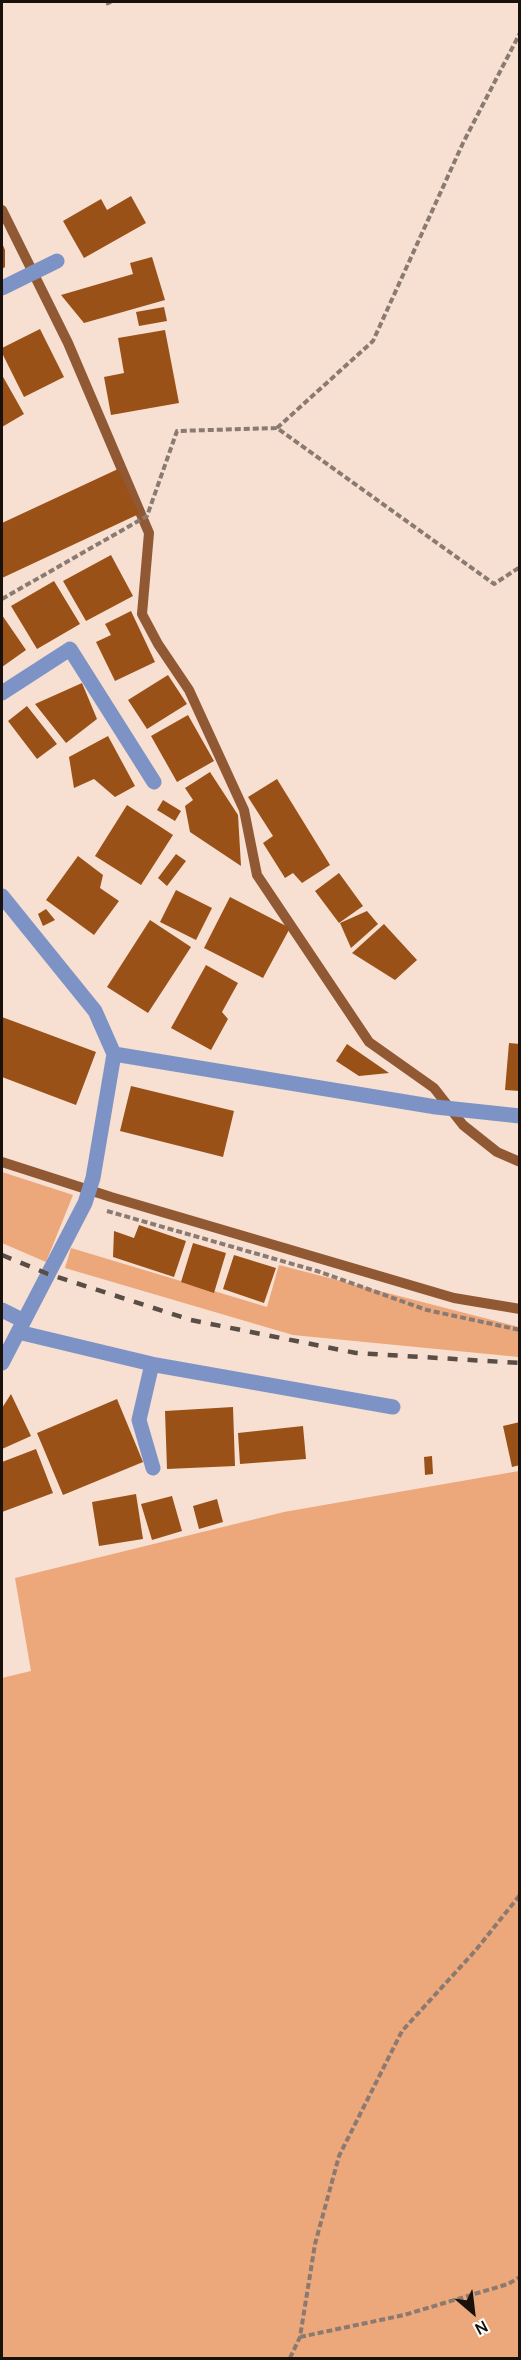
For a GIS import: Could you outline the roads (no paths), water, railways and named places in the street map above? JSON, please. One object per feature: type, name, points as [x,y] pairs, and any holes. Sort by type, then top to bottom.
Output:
[{"type":"street","points":[[7,285],[55,262]]},
{"type":"street","points":[[2,693],[70,649],[154,782]]},
{"type":"street","points":[[2,896],[95,1011],[114,1054],[93,1178],[84,1205],[2,1363]]},
{"type":"street","points":[[114,1054],[436,1107],[519,1116]]},
{"type":"street","points":[[2,1310],[21,1327],[152,1364],[393,1407]]},
{"type":"street","points":[[152,1364],[139,1420],[153,1468]]},
{"type":"waterway","points":[[2,210],[68,343],[149,533],[142,614],[158,644],[189,690],[244,810],[257,875],[369,1042],[434,1088],[463,1125],[497,1152],[520,1162]]},
{"type":"waterway","points":[[2,1162],[111,1197],[454,1298],[520,1309]]},
{"type":"railway","points":[[2,1255],[48,1274],[191,1320],[356,1353],[520,1363]]}]
